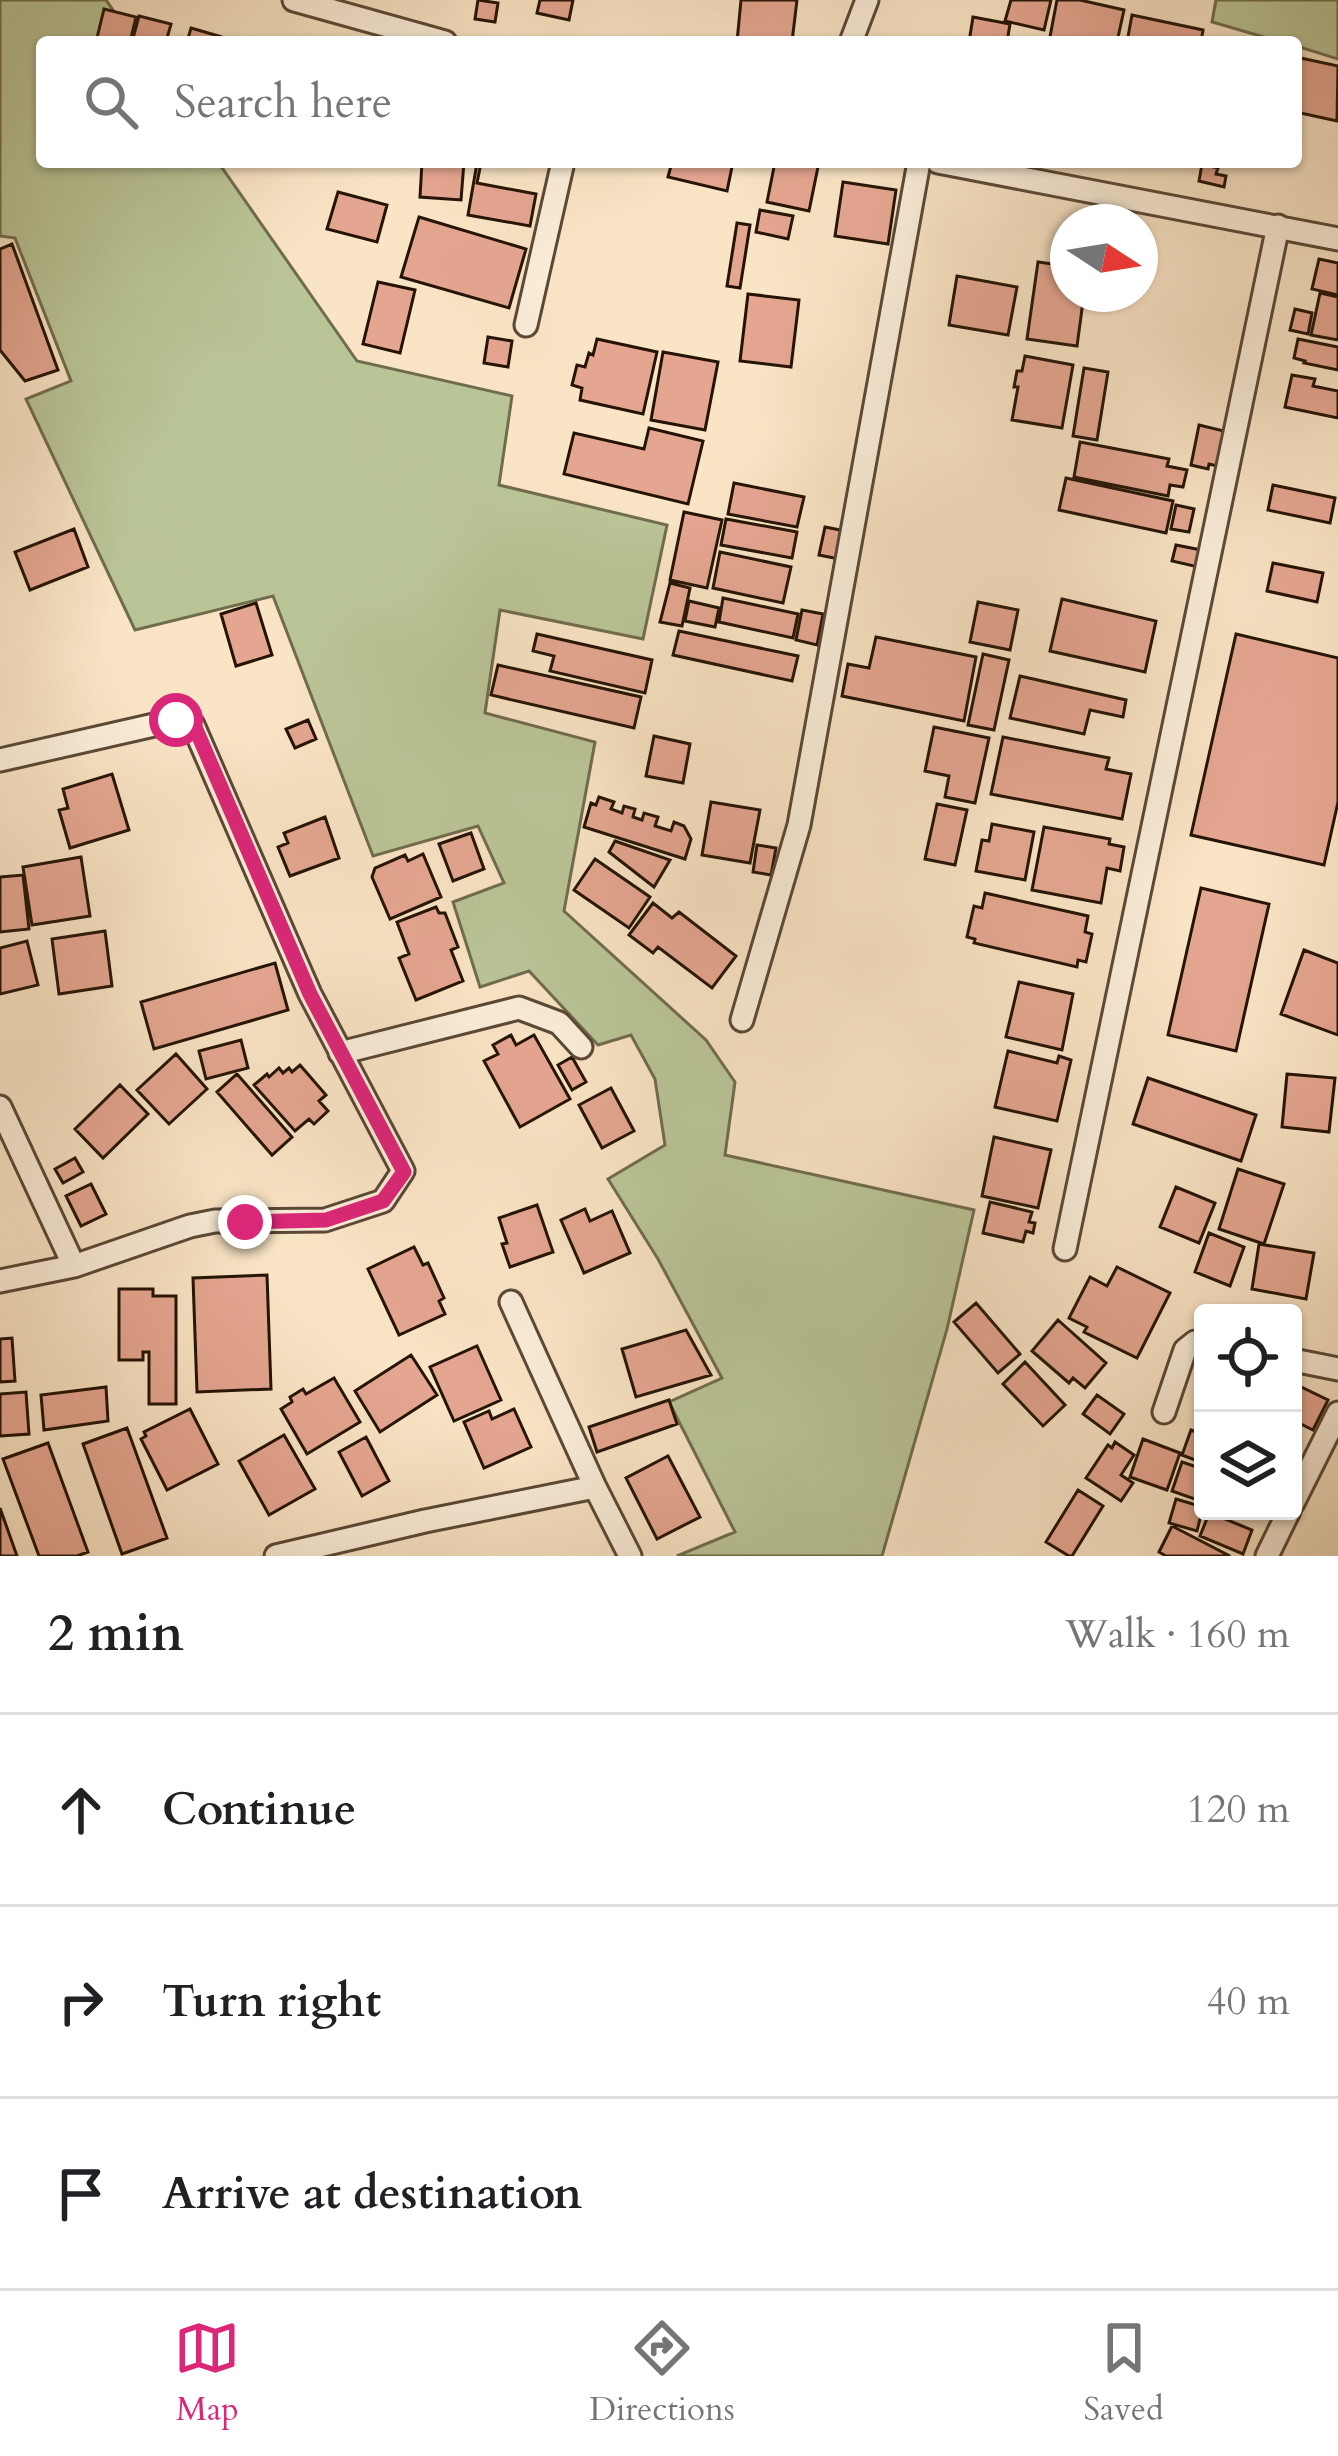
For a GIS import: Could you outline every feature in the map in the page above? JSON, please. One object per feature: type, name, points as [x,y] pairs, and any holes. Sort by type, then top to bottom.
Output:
[{"type":"street","points":[[294,0],[423,36]]},
{"type":"street","points":[[853,36],[867,0]]},
{"type":"street","points":[[526,326],[562,168]]},
{"type":"street","points":[[742,1020],[799,825],[918,168]]},
{"type":"street","points":[[970,168],[1338,239]]},
{"type":"street","points":[[1065,1249],[1278,226]]},
{"type":"street","points":[[0,760],[176,720],[194,725],[310,994],[404,1172],[383,1201],[326,1220],[215,1221],[74,1266],[0,1281]]},
{"type":"street","points":[[340,1053],[519,1008],[559,1023],[581,1047]]},
{"type":"street","points":[[0,1107],[74,1266]]},
{"type":"street","points":[[511,1302],[630,1556]]},
{"type":"street","points":[[1164,1412],[1185,1350],[1194,1343]]},
{"type":"street","points":[[1302,1362],[1338,1369]]},
{"type":"street","points":[[1302,1485],[1338,1413]]},
{"type":"street","points":[[276,1556],[595,1487]]},
{"type":"street","points":[[1267,1556],[1285,1520]]},
{"type":"green space","points":[[0,0],[106,0],[131,36],[36,36],[36,168],[222,168],[357,361],[512,396],[499,485],[667,525],[643,639],[500,610],[485,713],[595,742],[564,911],[706,1040],[735,1082],[725,1155],[974,1210],[947,1329],[882,1556],[677,1556],[735,1532],[669,1402],[722,1378],[658,1259],[608,1179],[665,1145],[655,1079],[631,1035],[598,1045],[529,971],[480,987],[453,902],[504,883],[478,826],[373,856],[273,596],[135,630],[26,399],[71,381],[15,238],[0,236]]},
{"type":"green space","points":[[1216,0],[1338,0],[1338,59],[1302,48],[1302,36],[1260,36],[1212,22]]},
{"type":"building","points":[[478,0],[498,3],[495,22],[475,19]]},
{"type":"building","points":[[540,0],[573,0],[569,20],[537,13]]},
{"type":"building","points":[[741,0],[797,0],[793,36],[738,36]]},
{"type":"building","points":[[1011,0],[1051,0],[1044,30],[1005,21]]},
{"type":"building","points":[[1057,0],[1124,10],[1118,36],[1050,36]]},
{"type":"building","points":[[104,9],[136,17],[131,36],[97,36]]},
{"type":"building","points":[[1132,15],[1203,30],[1202,36],[1128,36]]},
{"type":"building","points":[[139,16],[171,24],[168,36],[134,36]]},
{"type":"building","points":[[973,17],[1010,24],[1008,36],[970,36]]},
{"type":"building","points":[[191,28],[218,36],[189,36]]},
{"type":"building","points":[[1302,58],[1338,66],[1337,121],[1302,113]]},
{"type":"building","points":[[422,168],[464,168],[461,200],[420,197]]},
{"type":"building","points":[[476,168],[480,168],[477,183],[536,194],[530,226],[468,215]]},
{"type":"building","points":[[670,168],[732,168],[727,191],[668,177]]},
{"type":"building","points":[[774,168],[818,168],[809,211],[767,202]]},
{"type":"building","points":[[1201,168],[1218,168],[1216,174],[1226,176],[1224,187],[1199,181]]},
{"type":"building","points":[[843,182],[896,190],[888,244],[835,236]]},
{"type":"building","points":[[338,192],[387,205],[377,242],[327,229]]},
{"type":"building","points":[[760,210],[793,216],[788,239],[756,232]]},
{"type":"building","points":[[419,217],[526,249],[509,308],[401,277]]},
{"type":"building","points":[[737,223],[750,225],[740,288],[727,286]]},
{"type":"building","points":[[12,244],[58,370],[25,381],[0,350],[0,249]]},
{"type":"building","points":[[1319,259],[1338,263],[1338,295],[1312,289]]},
{"type":"building","points":[[1038,262],[1050,264],[1050,312],[1082,312],[1077,346],[1027,339]]},
{"type":"building","points":[[957,276],[1017,287],[1008,335],[949,325]]},
{"type":"building","points":[[378,282],[415,290],[400,353],[363,344]]},
{"type":"building","points":[[1320,293],[1338,297],[1338,340],[1311,335]]},
{"type":"building","points":[[748,294],[799,300],[791,367],[740,361]]},
{"type":"building","points":[[1295,309],[1312,313],[1308,334],[1290,330]]},
{"type":"building","points":[[488,337],[512,341],[508,367],[484,363]]},
{"type":"building","points":[[597,339],[657,352],[643,414],[580,400],[582,388],[572,385],[577,365],[585,367]]},
{"type":"building","points":[[1298,339],[1338,347],[1338,370],[1294,358]]},
{"type":"building","points":[[663,352],[718,362],[705,430],[651,420]]},
{"type":"building","points":[[1025,356],[1073,365],[1062,428],[1012,420],[1017,371],[1022,371]]},
{"type":"building","points":[[1084,368],[1108,372],[1097,440],[1073,436]]},
{"type":"building","points":[[1292,375],[1315,379],[1313,386],[1338,391],[1338,418],[1285,407]]},
{"type":"building","points":[[1199,425],[1224,431],[1217,466],[1209,464],[1208,469],[1191,465]]},
{"type":"building","points":[[649,428],[703,441],[688,504],[564,474],[574,433],[644,449]]},
{"type":"building","points":[[1080,442],[1169,459],[1167,466],[1187,470],[1183,487],[1170,485],[1168,496],[1074,477]]},
{"type":"building","points":[[1066,478],[1173,501],[1166,533],[1059,510]]},
{"type":"building","points":[[734,483],[804,497],[797,527],[728,514]]},
{"type":"building","points":[[1273,485],[1335,498],[1330,523],[1268,510]]},
{"type":"building","points":[[1176,505],[1194,509],[1189,532],[1171,529]]},
{"type":"building","points":[[684,512],[722,520],[707,588],[670,580]]},
{"type":"building","points":[[726,519],[797,532],[792,558],[721,545]]},
{"type":"building","points":[[825,527],[845,531],[839,559],[819,555]]},
{"type":"building","points":[[74,529],[88,567],[30,590],[15,552]]},
{"type":"building","points":[[1176,545],[1201,550],[1198,567],[1172,561]]},
{"type":"building","points":[[720,552],[791,567],[783,603],[713,588]]},
{"type":"building","points":[[1273,563],[1323,573],[1317,602],[1267,591]]},
{"type":"building","points":[[670,583],[690,588],[682,626],[660,622]]},
{"type":"building","points":[[723,598],[798,614],[793,638],[719,622]]},
{"type":"building","points":[[1062,599],[1156,621],[1145,672],[1050,651]]},
{"type":"building","points":[[689,601],[719,608],[715,627],[685,621]]},
{"type":"building","points":[[978,602],[1018,610],[1010,650],[970,642]]},
{"type":"building","points":[[256,603],[272,655],[236,666],[221,614]]},
{"type":"building","points":[[802,610],[823,614],[817,645],[796,640]]},
{"type":"building","points":[[679,631],[798,656],[792,681],[673,655]]},
{"type":"building","points":[[537,634],[652,660],[645,693],[550,671],[554,656],[533,651]]},
{"type":"building","points":[[1236,634],[1338,658],[1338,802],[1324,865],[1191,835]]},
{"type":"building","points":[[876,637],[976,657],[964,721],[842,696],[848,664],[869,668]]},
{"type":"building","points":[[983,654],[1009,660],[994,730],[968,725]]},
{"type":"building","points":[[498,665],[641,697],[634,728],[491,695]]},
{"type":"building","points":[[1020,676],[1126,700],[1123,717],[1090,710],[1084,734],[1010,718]]},
{"type":"building","points":[[308,720],[316,739],[295,748],[286,729]]},
{"type":"building","points":[[934,727],[989,738],[975,803],[945,797],[949,776],[925,771]]},
{"type":"building","points":[[654,736],[690,744],[683,783],[646,776]]},
{"type":"building","points":[[1003,737],[1109,758],[1106,769],[1131,774],[1122,819],[991,794]]},
{"type":"building","points":[[112,774],[129,830],[70,848],[59,810],[68,808],[63,789]]},
{"type":"building","points":[[599,797],[614,802],[611,809],[622,813],[624,806],[635,809],[633,817],[642,820],[644,813],[658,817],[655,826],[671,831],[674,822],[684,826],[691,839],[685,859],[584,827],[591,803],[596,805]]},
{"type":"building","points":[[711,802],[760,810],[750,863],[702,855]]},
{"type":"building","points":[[937,804],[967,810],[955,865],[925,859]]},
{"type":"building","points":[[325,817],[339,858],[290,876],[278,847],[288,843],[284,833]]},
{"type":"building","points":[[992,824],[1034,832],[1025,880],[976,871],[982,840],[989,841]]},
{"type":"building","points":[[1044,827],[1110,839],[1109,844],[1124,847],[1120,871],[1107,868],[1101,903],[1032,890]]},
{"type":"building","points":[[471,833],[484,869],[453,881],[439,844]]},
{"type":"building","points":[[615,841],[670,860],[654,887],[609,852]]},
{"type":"building","points":[[757,845],[776,848],[771,875],[753,872]]},
{"type":"building","points":[[423,854],[441,897],[390,919],[372,877],[375,868],[405,855],[408,861]]},
{"type":"building","points":[[81,857],[90,916],[32,925],[23,867]]},
{"type":"building","points":[[595,859],[650,897],[629,928],[574,890]]},
{"type":"building","points":[[23,875],[29,929],[0,932],[0,877]]},
{"type":"building","points":[[1201,888],[1269,904],[1236,1051],[1168,1035]]},
{"type":"building","points":[[985,893],[1088,916],[1085,932],[1092,934],[1086,962],[1078,960],[1077,967],[974,943],[975,939],[967,937],[974,906],[982,908]]},
{"type":"building","points":[[653,903],[672,918],[679,912],[736,956],[712,988],[658,947],[653,953],[629,935]]},
{"type":"building","points":[[436,907],[445,913],[458,947],[451,950],[463,981],[416,1000],[399,958],[409,954],[397,922]]},
{"type":"building","points":[[105,931],[112,986],[59,994],[52,939]]},
{"type":"building","points":[[27,941],[38,985],[0,994],[0,948]]},
{"type":"building","points":[[1304,950],[1338,963],[1338,1035],[1281,1014]]},
{"type":"building","points":[[275,963],[288,1010],[154,1049],[141,1002]]},
{"type":"building","points":[[1019,982],[1073,994],[1062,1050],[1006,1037]]},
{"type":"building","points":[[511,1035],[516,1045],[534,1035],[570,1099],[520,1127],[484,1061],[498,1054],[493,1045]]},
{"type":"building","points":[[241,1040],[248,1068],[206,1079],[199,1051]]},
{"type":"building","points":[[1008,1051],[1057,1063],[1059,1056],[1071,1060],[1057,1121],[995,1107]]},
{"type":"building","points":[[176,1054],[207,1089],[169,1124],[137,1090]]},
{"type":"building","points":[[572,1057],[586,1082],[572,1090],[558,1065]]},
{"type":"building","points":[[300,1065],[326,1095],[319,1101],[328,1111],[314,1124],[309,1119],[295,1131],[254,1085],[279,1068],[283,1073],[289,1068],[292,1072]]},
{"type":"building","points":[[237,1074],[292,1137],[272,1155],[217,1092]]},
{"type":"building","points":[[1287,1074],[1335,1078],[1329,1132],[1282,1127]]},
{"type":"building","points":[[1148,1078],[1256,1115],[1241,1161],[1133,1124]]},
{"type":"building","points":[[120,1085],[148,1114],[103,1158],[75,1129]]},
{"type":"building","points":[[611,1088],[634,1131],[602,1148],[579,1105]]},
{"type":"building","points":[[994,1137],[1051,1150],[1038,1208],[982,1196]]},
{"type":"building","points":[[75,1158],[83,1172],[63,1183],[55,1169]]},
{"type":"building","points":[[1238,1169],[1284,1184],[1264,1244],[1219,1229]]},
{"type":"building","points":[[91,1184],[106,1214],[81,1226],[66,1196]]},
{"type":"building","points":[[1176,1187],[1215,1203],[1199,1243],[1160,1227]]},
{"type":"building","points":[[990,1202],[1032,1212],[1033,1233],[1026,1231],[1023,1242],[983,1233]]},
{"type":"building","points":[[537,1205],[553,1252],[510,1267],[499,1218]]},
{"type":"building","points":[[585,1209],[590,1221],[612,1211],[630,1253],[584,1273],[561,1220]]},
{"type":"building","points":[[1209,1233],[1244,1247],[1230,1286],[1195,1272]]},
{"type":"building","points":[[1259,1244],[1314,1253],[1306,1299],[1252,1289]]},
{"type":"building","points":[[414,1247],[423,1265],[428,1263],[444,1298],[439,1301],[445,1314],[399,1335],[368,1269]]},
{"type":"building","points":[[1117,1267],[1170,1293],[1137,1358],[1084,1332],[1087,1327],[1069,1318],[1090,1277],[1107,1286]]},
{"type":"building","points":[[267,1275],[271,1389],[197,1392],[193,1278]]},
{"type":"building","points":[[119,1289],[153,1289],[153,1296],[176,1296],[176,1404],[149,1404],[149,1352],[143,1352],[143,1360],[119,1360]]},
{"type":"building","points":[[976,1303],[1020,1354],[998,1373],[954,1322]]},
{"type":"building","points":[[1058,1320],[1106,1363],[1085,1388],[1073,1378],[1069,1383],[1032,1351]]},
{"type":"building","points":[[686,1330],[711,1375],[636,1397],[622,1349]]},
{"type":"building","points":[[12,1338],[15,1381],[0,1382],[0,1339]]},
{"type":"building","points":[[477,1346],[501,1400],[454,1421],[430,1367]]},
{"type":"building","points":[[411,1355],[437,1395],[380,1432],[355,1391]]},
{"type":"building","points":[[1025,1362],[1065,1405],[1043,1426],[1003,1384]]},
{"type":"building","points":[[334,1378],[360,1422],[307,1454],[281,1409],[303,1389],[306,1394]]},
{"type":"building","points":[[106,1387],[108,1421],[44,1430],[41,1395]]},
{"type":"building","points":[[1302,1387],[1328,1400],[1313,1430],[1302,1424]]},
{"type":"building","points":[[26,1392],[29,1434],[0,1436],[0,1394]]},
{"type":"building","points":[[1097,1395],[1124,1414],[1110,1434],[1083,1414]]},
{"type":"building","points":[[669,1400],[677,1424],[597,1452],[589,1427]]},
{"type":"building","points":[[190,1409],[218,1464],[167,1490],[141,1439],[144,1432]]},
{"type":"building","points":[[514,1409],[531,1447],[484,1468],[464,1422],[489,1411],[492,1419]]},
{"type":"building","points":[[127,1428],[167,1538],[122,1554],[83,1444]]},
{"type":"building","points":[[1191,1430],[1194,1431],[1194,1460],[1182,1455]]},
{"type":"building","points":[[284,1435],[315,1489],[269,1515],[239,1461]]},
{"type":"building","points":[[366,1437],[389,1481],[362,1496],[339,1452]]},
{"type":"building","points":[[1143,1439],[1180,1453],[1167,1490],[1130,1477]]},
{"type":"building","points":[[1115,1442],[1134,1455],[1121,1475],[1133,1483],[1121,1501],[1086,1478]]},
{"type":"building","points":[[48,1443],[88,1552],[77,1556],[39,1556],[3,1459]]},
{"type":"building","points":[[668,1456],[700,1517],[657,1539],[626,1478]]},
{"type":"building","points":[[1182,1462],[1194,1466],[1194,1499],[1172,1491]]},
{"type":"building","points":[[1078,1490],[1103,1506],[1069,1556],[1046,1542]]},
{"type":"building","points":[[1176,1499],[1194,1504],[1194,1520],[1200,1520],[1197,1531],[1169,1523]]},
{"type":"building","points":[[0,1508],[17,1556],[0,1556]]},
{"type":"building","points":[[1206,1520],[1227,1520],[1252,1530],[1243,1554],[1200,1536]]},
{"type":"building","points":[[1172,1526],[1230,1556],[1166,1556],[1159,1552]]},
{"type":"route","points":[[176,720],[194,725],[310,994],[404,1172],[383,1201],[326,1220],[245,1222]]}]
